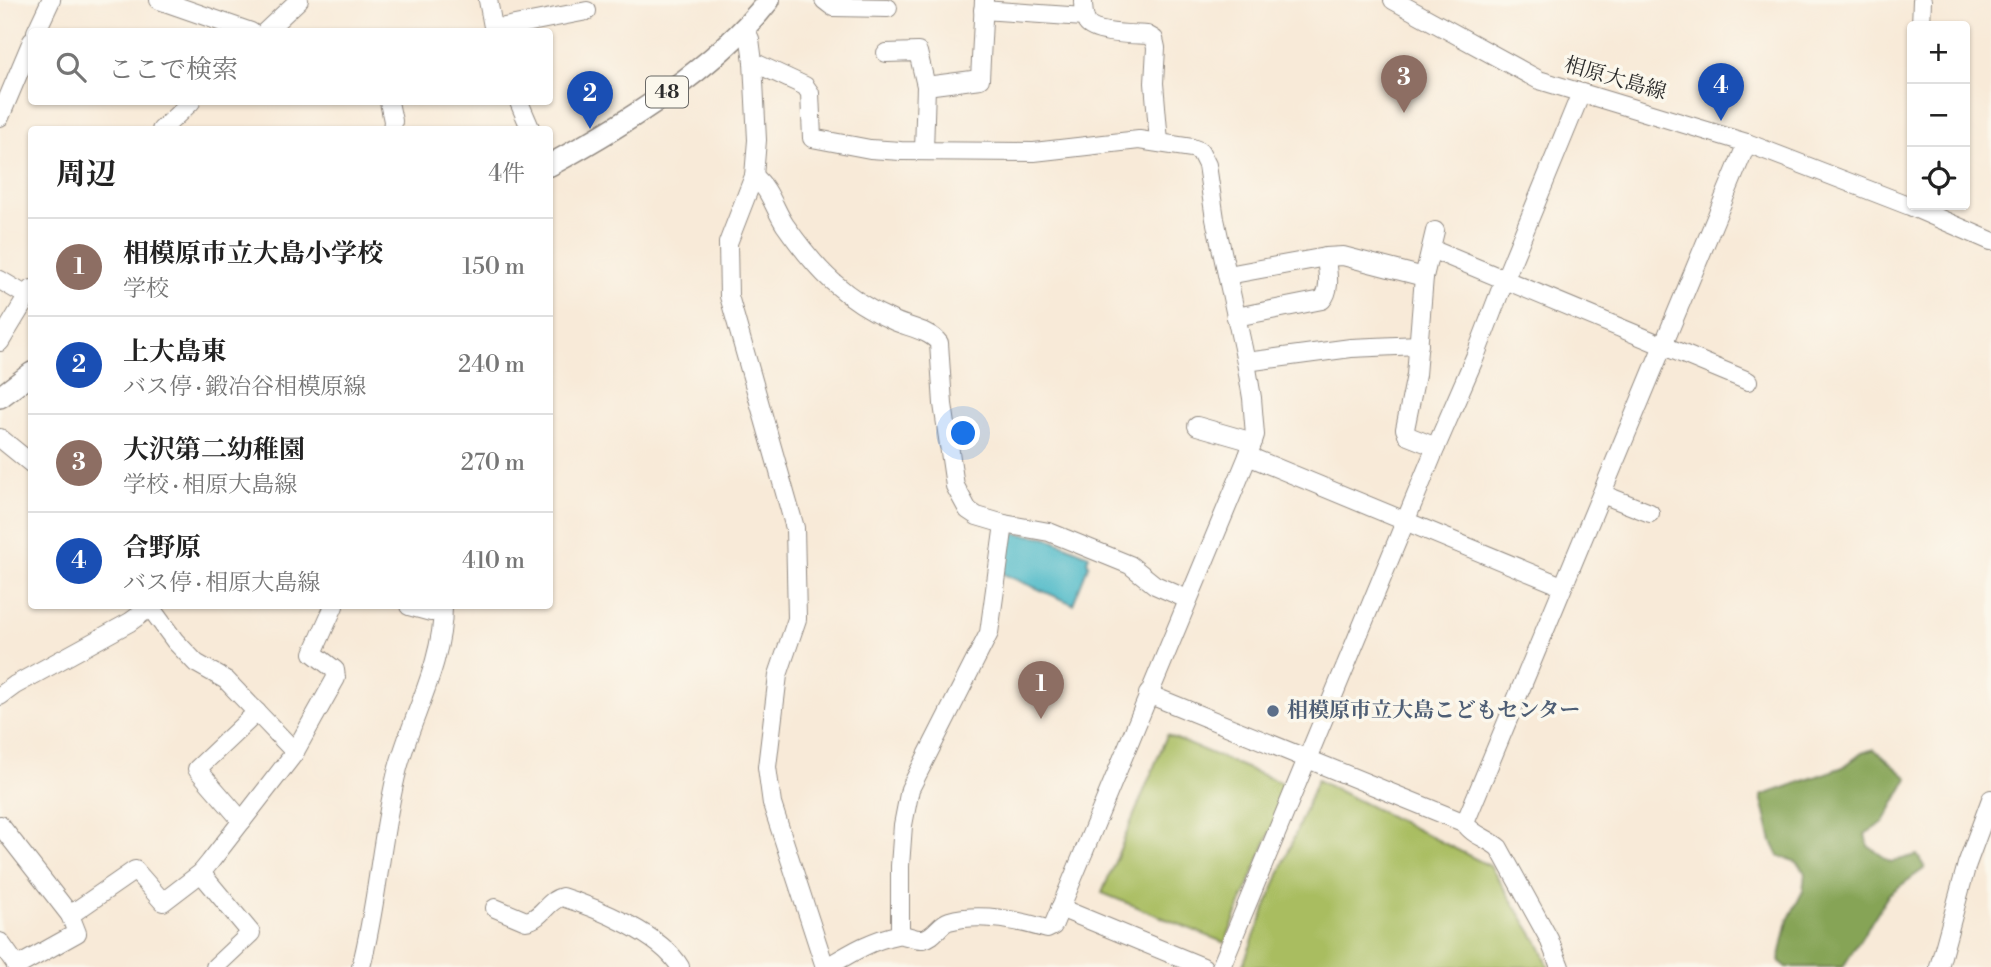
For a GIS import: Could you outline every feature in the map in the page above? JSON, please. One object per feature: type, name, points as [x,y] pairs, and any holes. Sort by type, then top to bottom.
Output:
[{"type":"main road","name":"48","points":[[553,163],[678,84],[745,29],[769,0]]},
{"type":"main road","points":[[0,397],[28,376]]},
{"type":"street","points":[[38,28],[51,0]]},
{"type":"street","points":[[159,0],[240,28]]},
{"type":"street","points":[[269,28],[299,0]]},
{"type":"street","points":[[488,0],[494,28]]},
{"type":"street","points":[[824,0],[833,7],[888,8]]},
{"type":"street","name":"相原大島線","points":[[1393,0],[1539,80],[1746,143],[1907,203]]},
{"type":"street","points":[[1921,21],[1922,0]]},
{"type":"street","points":[[926,86],[979,79],[984,5],[1083,8],[1088,26],[1097,30],[1147,35],[1154,39],[1159,142]]},
{"type":"street","points":[[504,28],[587,11]]},
{"type":"street","points":[[745,29],[750,39],[753,62],[757,140],[754,176],[728,243],[729,296],[795,528],[797,619],[778,675],[766,767],[772,804],[826,967],[864,946],[900,934],[913,939],[926,939],[946,922],[968,918],[1024,922],[1047,929],[1053,926],[1255,435],[1246,362],[1204,157],[1192,148],[1139,140],[1034,152],[870,149],[811,138],[810,93],[805,86],[753,62]]},
{"type":"street","points":[[0,117],[28,50]]},
{"type":"street","points":[[886,53],[918,52],[926,86],[925,151]]},
{"type":"street","points":[[1221,967],[1475,357],[1581,93]]},
{"type":"street","points":[[165,126],[188,105]]},
{"type":"street","points":[[390,105],[392,126]]},
{"type":"street","points":[[520,105],[529,126]]},
{"type":"street","points":[[1465,823],[1746,143]]},
{"type":"street","points":[[754,176],[764,183],[784,223],[809,257],[834,283],[866,307],[891,320],[934,336],[939,343],[943,404],[955,486],[968,510],[977,516],[1004,524],[1049,532],[1129,565],[1155,585],[1188,599]]},
{"type":"street","name":"相原大島線","points":[[1925,210],[1991,241]]},
{"type":"street","points":[[1436,447],[1408,436],[1405,429],[1416,375],[1424,276],[1433,240],[1504,281],[1748,381]]},
{"type":"street","points":[[1228,275],[1326,257],[1356,257],[1424,276]]},
{"type":"street","points":[[1236,317],[1322,300],[1327,295],[1328,286],[1326,257]]},
{"type":"street","points":[[0,280],[28,293]]},
{"type":"street","points":[[0,342],[28,295]]},
{"type":"street","points":[[1246,362],[1351,348],[1419,345]]},
{"type":"street","points":[[1197,426],[1405,522],[1562,586]]},
{"type":"street","points":[[0,438],[28,461]]},
{"type":"street","points":[[1602,494],[1650,513]]},
{"type":"street","points":[[900,934],[902,825],[910,789],[989,633],[1004,524]]},
{"type":"street","points":[[0,696],[15,685],[130,622],[147,609]]},
{"type":"street","points":[[153,609],[175,640],[196,663],[226,680],[295,752]]},
{"type":"street","points":[[70,915],[135,870],[163,902],[201,873],[295,752],[336,678],[335,670],[313,653],[333,609]]},
{"type":"street","points":[[420,609],[431,612],[438,609]]},
{"type":"street","points":[[361,967],[399,767],[432,671],[444,618],[442,609]]},
{"type":"street","points":[[1148,694],[1465,823],[1469,831],[1490,839],[1499,848],[1549,939],[1560,967]]},
{"type":"street","points":[[242,821],[197,769],[257,712]]},
{"type":"street","points":[[1939,967],[1967,864],[1991,799]]},
{"type":"street","points":[[0,942],[16,967],[77,933],[70,915],[2,832]]},
{"type":"street","points":[[201,873],[251,933],[215,967]]},
{"type":"street","points":[[495,908],[526,921],[540,916],[555,898],[562,897],[609,914],[668,950],[680,967]]},
{"type":"street","points":[[1060,908],[1203,967]]},
{"type":"green space","points":[[1167,735],[1289,786],[1225,943],[1102,893]]},
{"type":"green space","points":[[1874,749],[1908,778],[1884,822],[1865,834],[1868,846],[1891,862],[1917,855],[1925,868],[1889,894],[1843,967],[1787,967],[1779,961],[1788,920],[1803,891],[1805,873],[1797,862],[1779,856],[1772,842],[1761,796],[1843,767],[1862,753]]},
{"type":"green space","points":[[1317,780],[1490,866],[1540,946],[1549,967],[1242,967]]},
{"type":"water","points":[[1012,533],[1046,537],[1089,555],[1089,564],[1073,604],[1003,574],[1008,535]]},
{"type":"place","name":"大沢第二幼稚園","points":[[1404,113]]},
{"type":"place","name":"合野原","points":[[1721,121]]},
{"type":"place","name":"上大島東","points":[[590,129]]},
{"type":"place","name":"相模原市立大島こどもセンター","points":[[1273,711]]},
{"type":"place","name":"相模原市立大島小学校","points":[[1041,719]]}]
